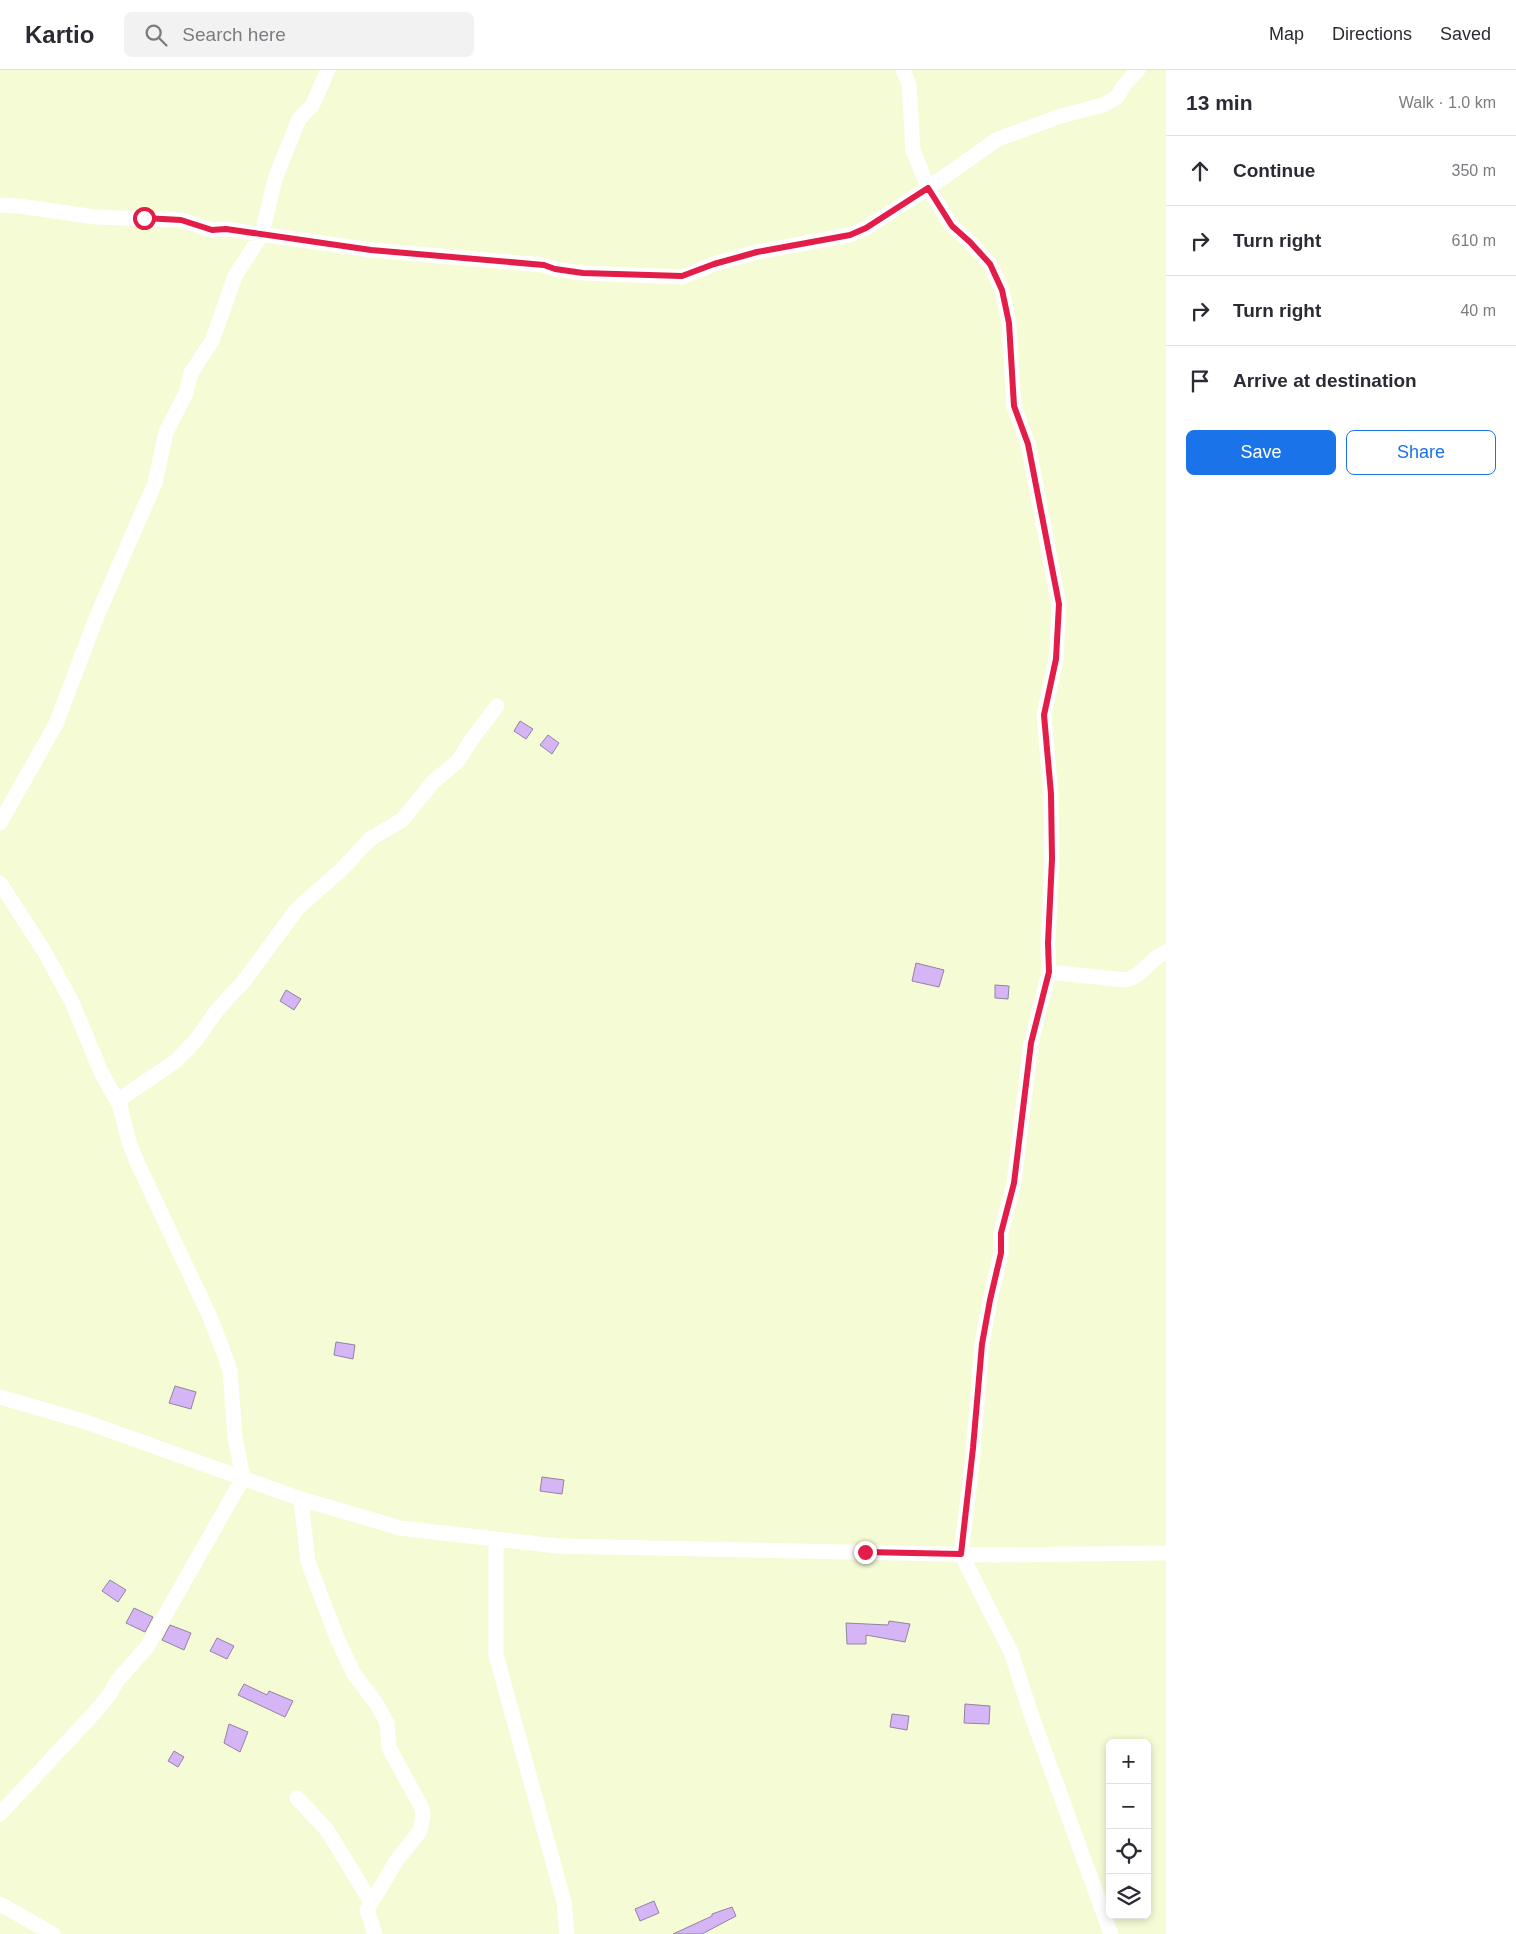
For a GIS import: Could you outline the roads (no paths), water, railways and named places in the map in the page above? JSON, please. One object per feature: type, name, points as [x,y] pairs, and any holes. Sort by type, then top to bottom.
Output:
[{"type":"street","points":[[0,823],[56,724],[97,616],[155,483],[166,432],[186,393],[191,372],[212,342],[235,276],[262,234],[275,179],[299,119],[312,106],[328,70]]},
{"type":"street","points":[[903,70],[909,84],[913,150],[928,188],[952,226],[990,264],[1002,290],[1009,323],[1014,406],[1028,444],[1059,604],[1056,659],[1044,715],[1051,794],[1052,859],[1048,943],[1049,972],[1031,1043],[1014,1183],[1001,1233],[1001,1253],[982,1344],[973,1455],[961,1554],[1012,1652],[1031,1714],[1111,1934]]},
{"type":"street","points":[[0,205],[95,217],[181,220],[212,230],[226,229],[371,250],[544,265],[555,269],[583,273],[682,276],[714,264],[757,252],[850,235],[866,228],[998,140],[1061,116],[1103,105],[1117,97],[1124,84],[1138,70]]},
{"type":"street","points":[[117,1101],[176,1061],[196,1040],[218,1009],[244,981],[297,908],[342,868],[370,839],[402,820],[433,782],[458,761],[497,706]]},
{"type":"street","points":[[0,883],[44,951],[72,1002],[101,1072],[117,1101],[129,1142],[210,1317],[230,1371],[235,1436],[243,1478],[147,1647],[117,1681],[110,1694],[97,1710],[0,1814]]},
{"type":"street","points":[[1049,972],[1125,980],[1135,979],[1151,961],[1166,952]]},
{"type":"street","points":[[0,1397],[86,1422],[301,1499],[400,1528],[556,1546],[961,1554],[1166,1553]]},
{"type":"street","points":[[301,1499],[308,1562],[337,1638],[354,1674],[376,1703],[387,1723],[389,1748],[424,1815],[420,1831],[396,1860],[367,1910],[376,1934]]},
{"type":"street","points":[[496,1539],[496,1655],[564,1902],[567,1934]]},
{"type":"street","points":[[297,1798],[327,1830],[371,1902]]},
{"type":"street","points":[[0,1904],[53,1934]]}]
